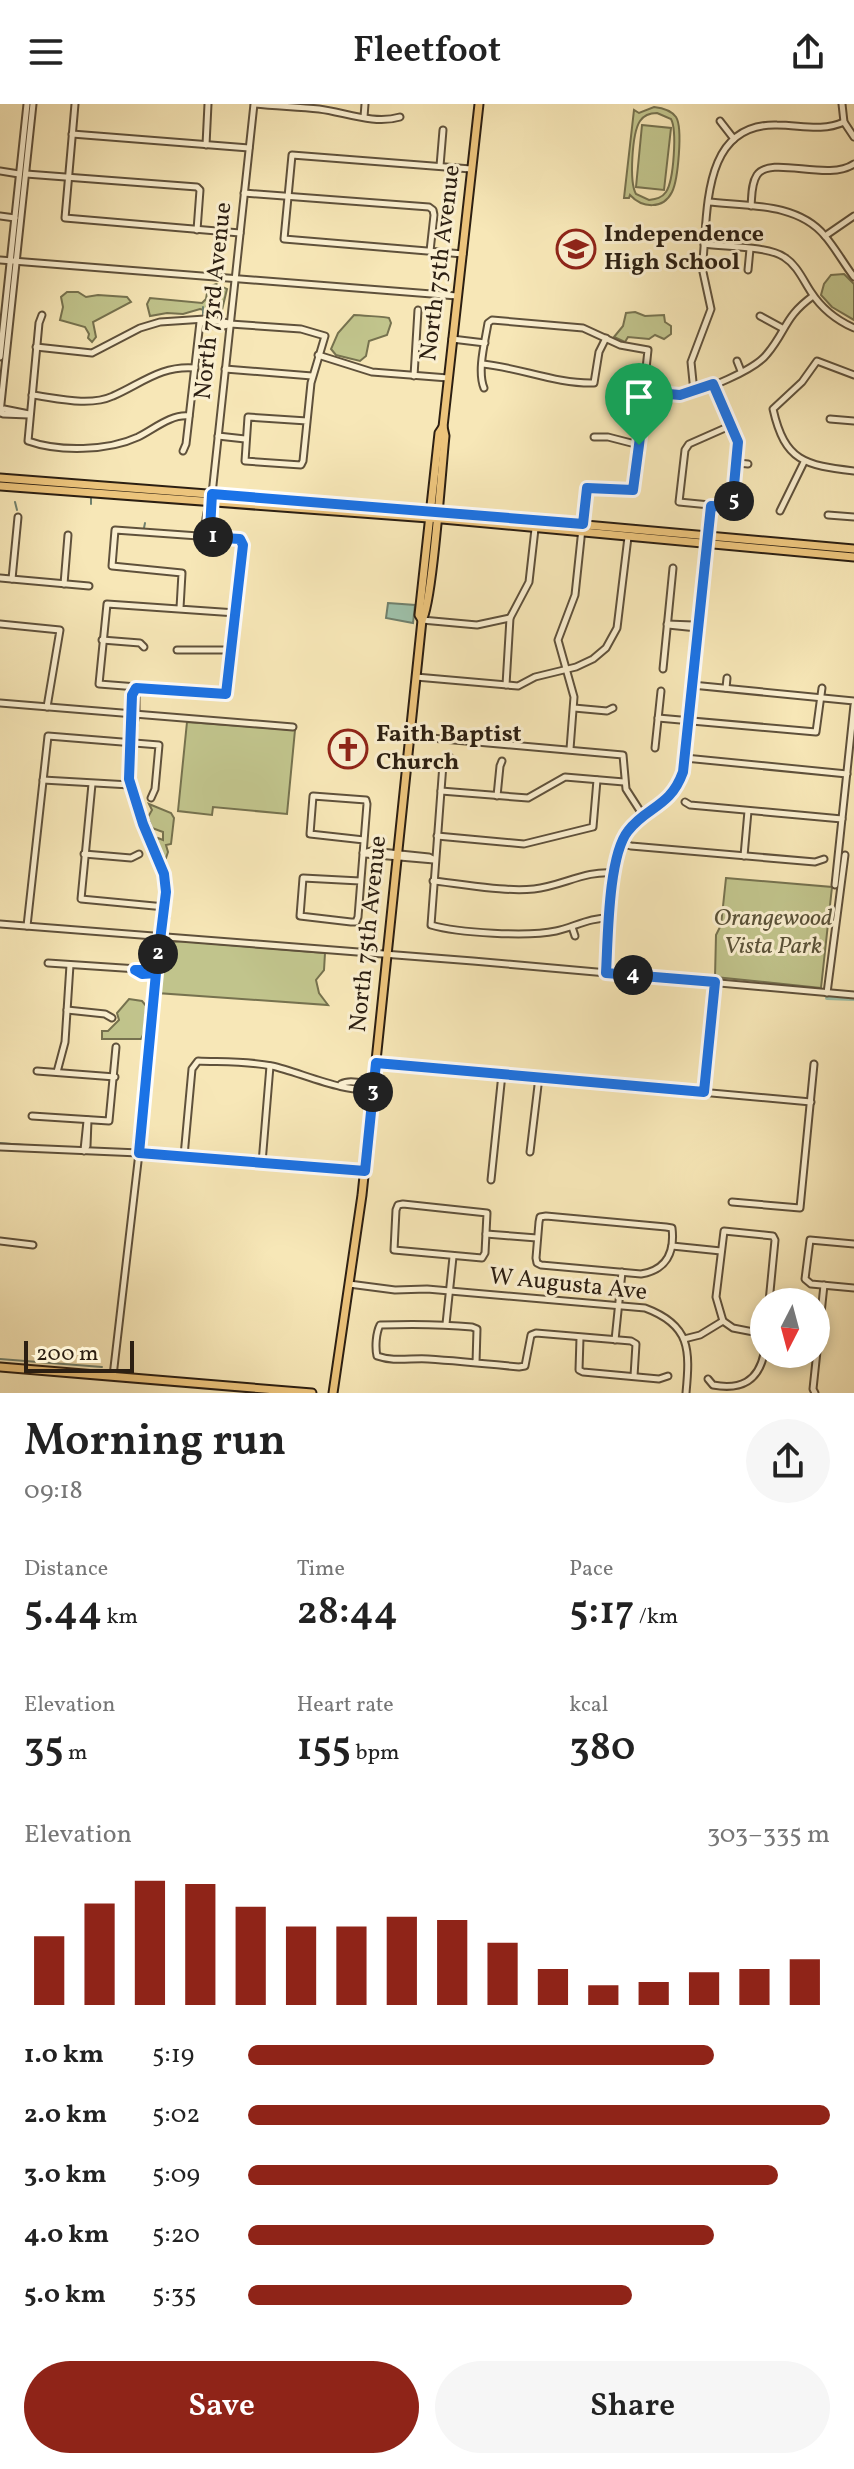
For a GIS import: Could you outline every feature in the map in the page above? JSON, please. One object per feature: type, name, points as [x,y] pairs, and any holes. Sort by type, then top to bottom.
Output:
[{"type":"main road","name":"North 75th Avenue","points":[[333,1393],[365,1171],[422,620],[419,615],[445,436],[443,427],[448,378],[479,104]]},
{"type":"main road","points":[[0,478],[582,528],[854,557]]},
{"type":"main road","points":[[0,486],[211,498]]},
{"type":"main road","points":[[582,528],[628,537],[854,549]]},
{"type":"main road","points":[[0,1367],[312,1393]]},
{"type":"street","points":[[0,412],[27,104]]},
{"type":"street","points":[[0,357],[33,104]]},
{"type":"street","points":[[75,104],[65,218],[240,233]]},
{"type":"street","points":[[206,145],[208,104]]},
{"type":"street","points":[[254,104],[321,109],[392,120],[400,117]]},
{"type":"street","name":"North 73rd Avenue","points":[[207,537],[205,523],[211,498],[254,104]]},
{"type":"street","points":[[364,117],[365,104]]},
{"type":"street","points":[[842,104],[844,122],[854,137]]},
{"type":"street","points":[[720,121],[734,139]]},
{"type":"street","points":[[694,392],[691,362],[710,317],[711,301],[704,290],[704,244],[716,164],[734,139],[758,126],[822,129],[844,122]]},
{"type":"street","points":[[440,166],[443,130]]},
{"type":"street","points":[[72,134],[249,148]]},
{"type":"street","points":[[463,254],[284,239],[287,196],[292,155],[472,169]]},
{"type":"street","points":[[751,206],[753,185],[760,171],[776,167],[835,172],[854,164]]},
{"type":"street","points":[[0,171],[199,189],[197,230]]},
{"type":"street","points":[[244,193],[433,210],[430,251]]},
{"type":"street","points":[[708,202],[781,210],[798,216],[825,236],[854,277]]},
{"type":"street","points":[[0,216],[15,218]]},
{"type":"street","points":[[825,236],[854,216]]},
{"type":"street","points":[[704,244],[770,251],[785,258],[813,296],[835,318],[854,328]]},
{"type":"street","points":[[748,270],[750,249]]},
{"type":"street","points":[[0,260],[457,296]]},
{"type":"street","points":[[645,392],[672,395],[694,392],[760,362],[796,308],[813,296]]},
{"type":"street","points":[[414,376],[418,310]]},
{"type":"street","points":[[42,315],[36,347],[28,441],[77,448],[111,447],[178,415],[189,416]]},
{"type":"street","points":[[760,316],[782,328]]},
{"type":"street","points":[[36,347],[92,353],[146,326],[175,320],[205,319],[301,329],[325,336],[312,376],[307,421],[301,465],[245,461],[248,417],[307,421]]},
{"type":"street","points":[[484,388],[481,381],[489,320],[583,328],[627,347],[648,350],[633,490],[587,488],[573,601],[558,636],[574,708],[570,749]]},
{"type":"street","points":[[183,451],[200,321]]},
{"type":"street","points":[[483,364],[513,368],[561,381],[594,383],[598,357],[606,338]]},
{"type":"street","points":[[452,339],[485,343]]},
{"type":"street","points":[[318,355],[368,371],[448,378]]},
{"type":"street","points":[[737,361],[741,371]]},
{"type":"street","points":[[854,375],[817,361],[802,382],[773,409],[790,449],[804,462],[817,467],[854,471]]},
{"type":"street","points":[[32,395],[83,401],[101,399],[116,395],[164,370],[195,368]]},
{"type":"street","points":[[225,369],[312,376]]},
{"type":"street","points":[[713,384],[732,425],[738,442],[732,507],[679,502],[687,442],[732,425]]},
{"type":"street","points":[[0,412],[4,409],[26,411],[29,415]]},
{"type":"street","points":[[830,419],[854,421]]},
{"type":"street","points":[[218,436],[245,439]]},
{"type":"street","points":[[594,437],[608,437],[639,445]]},
{"type":"street","points":[[780,511],[804,462]]},
{"type":"street","points":[[738,463],[748,464]]},
{"type":"street","points":[[606,973],[614,873],[620,843],[629,829],[673,792],[683,772],[711,506]]},
{"type":"street","points":[[828,515],[854,517]]},
{"type":"street","points":[[12,579],[18,517]]},
{"type":"street","points":[[506,685],[510,618],[529,582],[536,524]]},
{"type":"street","points":[[180,608],[182,573],[112,566],[115,530],[243,541],[236,613],[226,694],[99,684],[107,604],[236,613]]},
{"type":"street","points":[[64,584],[68,535]]},
{"type":"street","points":[[415,677],[518,686],[605,655],[619,617],[628,537]]},
{"type":"street","points":[[663,669],[673,568]]},
{"type":"street","points":[[0,578],[89,586]]},
{"type":"street","points":[[422,620],[477,625],[510,618]]},
{"type":"street","points":[[0,624],[59,629],[47,707]]},
{"type":"street","points":[[667,624],[698,628]]},
{"type":"street","points":[[102,640],[140,643],[144,647]]},
{"type":"street","points":[[177,650],[232,650]]},
{"type":"street","points":[[726,688],[727,678]]},
{"type":"street","points":[[692,685],[854,703],[835,885]]},
{"type":"street","points":[[113,1376],[165,907],[164,874],[130,785],[130,741],[136,688]]},
{"type":"street","points":[[658,718],[816,732],[822,688]]},
{"type":"street","points":[[655,748],[661,691]]},
{"type":"street","points":[[0,703],[293,727]]},
{"type":"street","points":[[574,708],[607,711],[613,708]]},
{"type":"street","points":[[27,926],[48,736],[159,745],[155,789],[151,798]]},
{"type":"street","points":[[409,736],[623,755],[624,782],[644,817]]},
{"type":"street","points":[[449,756],[443,764],[431,925],[529,934],[572,927],[596,918],[611,918]]},
{"type":"street","points":[[685,758],[847,774]]},
{"type":"street","points":[[497,796],[502,761]]},
{"type":"street","points":[[441,791],[533,797],[565,777],[624,782]]},
{"type":"street","points":[[43,780],[130,785]]},
{"type":"street","points":[[437,836],[524,844],[593,827],[597,780]]},
{"type":"street","points":[[92,784],[81,899],[165,907]]},
{"type":"street","points":[[360,881],[303,878],[300,916],[356,922],[363,853],[364,840],[366,800],[313,796],[310,834],[364,840]]},
{"type":"street","points":[[685,802],[690,805],[842,819]]},
{"type":"street","points":[[744,856],[748,811]]},
{"type":"street","points":[[620,843],[815,862],[824,859]]},
{"type":"street","points":[[363,853],[429,857],[435,860]]},
{"type":"street","points":[[84,854],[131,858],[139,854]]},
{"type":"street","points":[[827,993],[845,855]]},
{"type":"street","points":[[433,881],[527,889],[551,886],[586,874],[614,873]]},
{"type":"street","points":[[0,924],[854,995]]},
{"type":"street","points":[[572,927],[575,936]]},
{"type":"street","points":[[48,963],[153,970],[156,973]]},
{"type":"street","points":[[57,1072],[64,1048],[70,965]]},
{"type":"street","points":[[704,1092],[715,982]]},
{"type":"street","points":[[67,1010],[105,1014],[112,1018]]},
{"type":"street","points":[[32,1116],[109,1121],[116,1047]]},
{"type":"street","points":[[184,1156],[194,1063],[198,1061],[270,1066],[340,1084],[356,1083],[374,1088]]},
{"type":"street","points":[[376,1063],[811,1102]]},
{"type":"street","points":[[732,1202],[800,1208],[814,1064]]},
{"type":"street","points":[[262,1163],[270,1066]]},
{"type":"street","points":[[37,1071],[115,1077]]},
{"type":"street","points":[[491,1180],[502,1074]]},
{"type":"street","points":[[530,1152],[539,1077]]},
{"type":"street","points":[[84,1151],[88,1120]]},
{"type":"street","points":[[0,1147],[139,1153],[365,1171]]},
{"type":"street","points":[[398,1205],[487,1213],[486,1234],[482,1258],[394,1250],[398,1205]]},
{"type":"street","points":[[540,1217],[672,1228],[668,1258],[655,1272],[641,1274],[537,1263],[537,1238],[540,1217]]},
{"type":"street","points":[[750,1331],[733,1328],[723,1321],[716,1297],[724,1231],[773,1236],[770,1288]]},
{"type":"street","points":[[486,1234],[537,1238]]},
{"type":"street","points":[[854,1244],[810,1240],[807,1282],[854,1288]]},
{"type":"street","points":[[0,1241],[33,1245]]},
{"type":"street","points":[[672,1246],[721,1251]]},
{"type":"street","points":[[446,1324],[453,1257]]},
{"type":"street","points":[[615,1340],[622,1272]]},
{"type":"street","name":"W Augusta Ave","points":[[349,1284],[645,1308],[661,1314],[677,1327],[684,1339]]},
{"type":"street","points":[[815,1393],[824,1285]]},
{"type":"street","points":[[686,1393],[688,1347],[684,1339],[700,1335],[723,1321]]},
{"type":"street","points":[[476,1363],[477,1329],[446,1324],[380,1325],[377,1356],[401,1361],[423,1358],[476,1363],[525,1366],[531,1335],[636,1344],[634,1376]]},
{"type":"street","points":[[580,1338],[579,1370],[659,1379],[668,1376]]},
{"type":"street","points":[[708,1379],[713,1385],[742,1386],[753,1379],[758,1368]]},
{"type":"green space","points":[[654,107],[664,109],[676,117],[678,123],[679,154],[674,186],[668,198],[658,204],[646,205],[630,195],[624,198],[634,110],[639,113]],"holes":[[[657,113],[671,119],[674,144],[669,186],[663,196],[649,200],[636,194],[634,188],[632,158],[637,127],[650,114]]]},
{"type":"green space","points":[[642,125],[671,128],[664,190],[636,187]]},
{"type":"green space","points":[[844,274],[854,284],[854,320],[832,307],[821,295],[831,275]]},
{"type":"green space","points":[[216,284],[227,289],[221,314],[200,309],[183,314],[150,316],[147,304],[150,298],[202,303],[208,287]]},
{"type":"green space","points":[[67,292],[78,292],[86,297],[127,297],[131,302],[93,322],[96,337],[92,342],[85,327],[60,320],[63,307],[61,297]]},
{"type":"green space","points":[[626,313],[645,316],[664,315],[665,322],[671,326],[671,334],[664,339],[655,335],[649,339],[628,337],[625,342],[614,337],[623,326]]},
{"type":"green space","points":[[354,315],[389,318],[391,323],[387,335],[369,341],[366,356],[360,361],[336,355],[331,349],[338,333]]},
{"type":"green space","points":[[187,722],[295,730],[287,814],[213,807],[212,815],[178,811]]},
{"type":"green space","points":[[149,804],[171,813],[174,818],[171,844],[166,845],[166,858],[161,856],[156,842],[158,838],[163,840],[163,832],[152,828],[148,817],[152,810]]},
{"type":"green space","name":"Orangewood Vista Park","points":[[726,878],[832,887],[821,988],[715,977],[716,935],[721,925]]},
{"type":"green space","points":[[181,941],[325,953],[324,970],[316,980],[319,993],[328,1005],[157,993],[162,943]]},
{"type":"green space","points":[[129,999],[142,1001],[147,1007],[141,1039],[102,1039],[102,1031],[108,1031],[119,1020],[117,1013]]},
{"type":"shaded area","points":[[388,603],[415,605],[413,623],[386,618]]},
{"type":"waterway","points":[[203,307],[203,316]]},
{"type":"waterway","points":[[91,498],[91,504]]},
{"type":"waterway","points":[[15,502],[17,510]]},
{"type":"waterway","points":[[144,528],[145,523]]},
{"type":"waterway","points":[[827,998],[854,999]]},
{"type":"waterway","points":[[0,1143],[24,1145]]},
{"type":"waterway","points":[[0,1359],[102,1367]]},
{"type":"place","name":"Independence High School","points":[[576,249]]},
{"type":"place","name":"Faith Baptist Church","points":[[348,749]]},
{"type":"route","points":[[639,445],[633,490],[587,488],[583,524],[212,494],[207,537],[243,541],[226,694],[136,688],[132,695],[128,761],[130,785],[164,874],[166,897],[156,973],[153,970],[135,970],[142,974],[156,973],[139,1153],[365,1171],[376,1063],[704,1092],[715,982],[606,973],[618,848],[629,829],[673,792],[683,772],[711,506],[732,507],[734,503],[739,448],[713,384],[680,395],[645,392],[639,445]]}]
